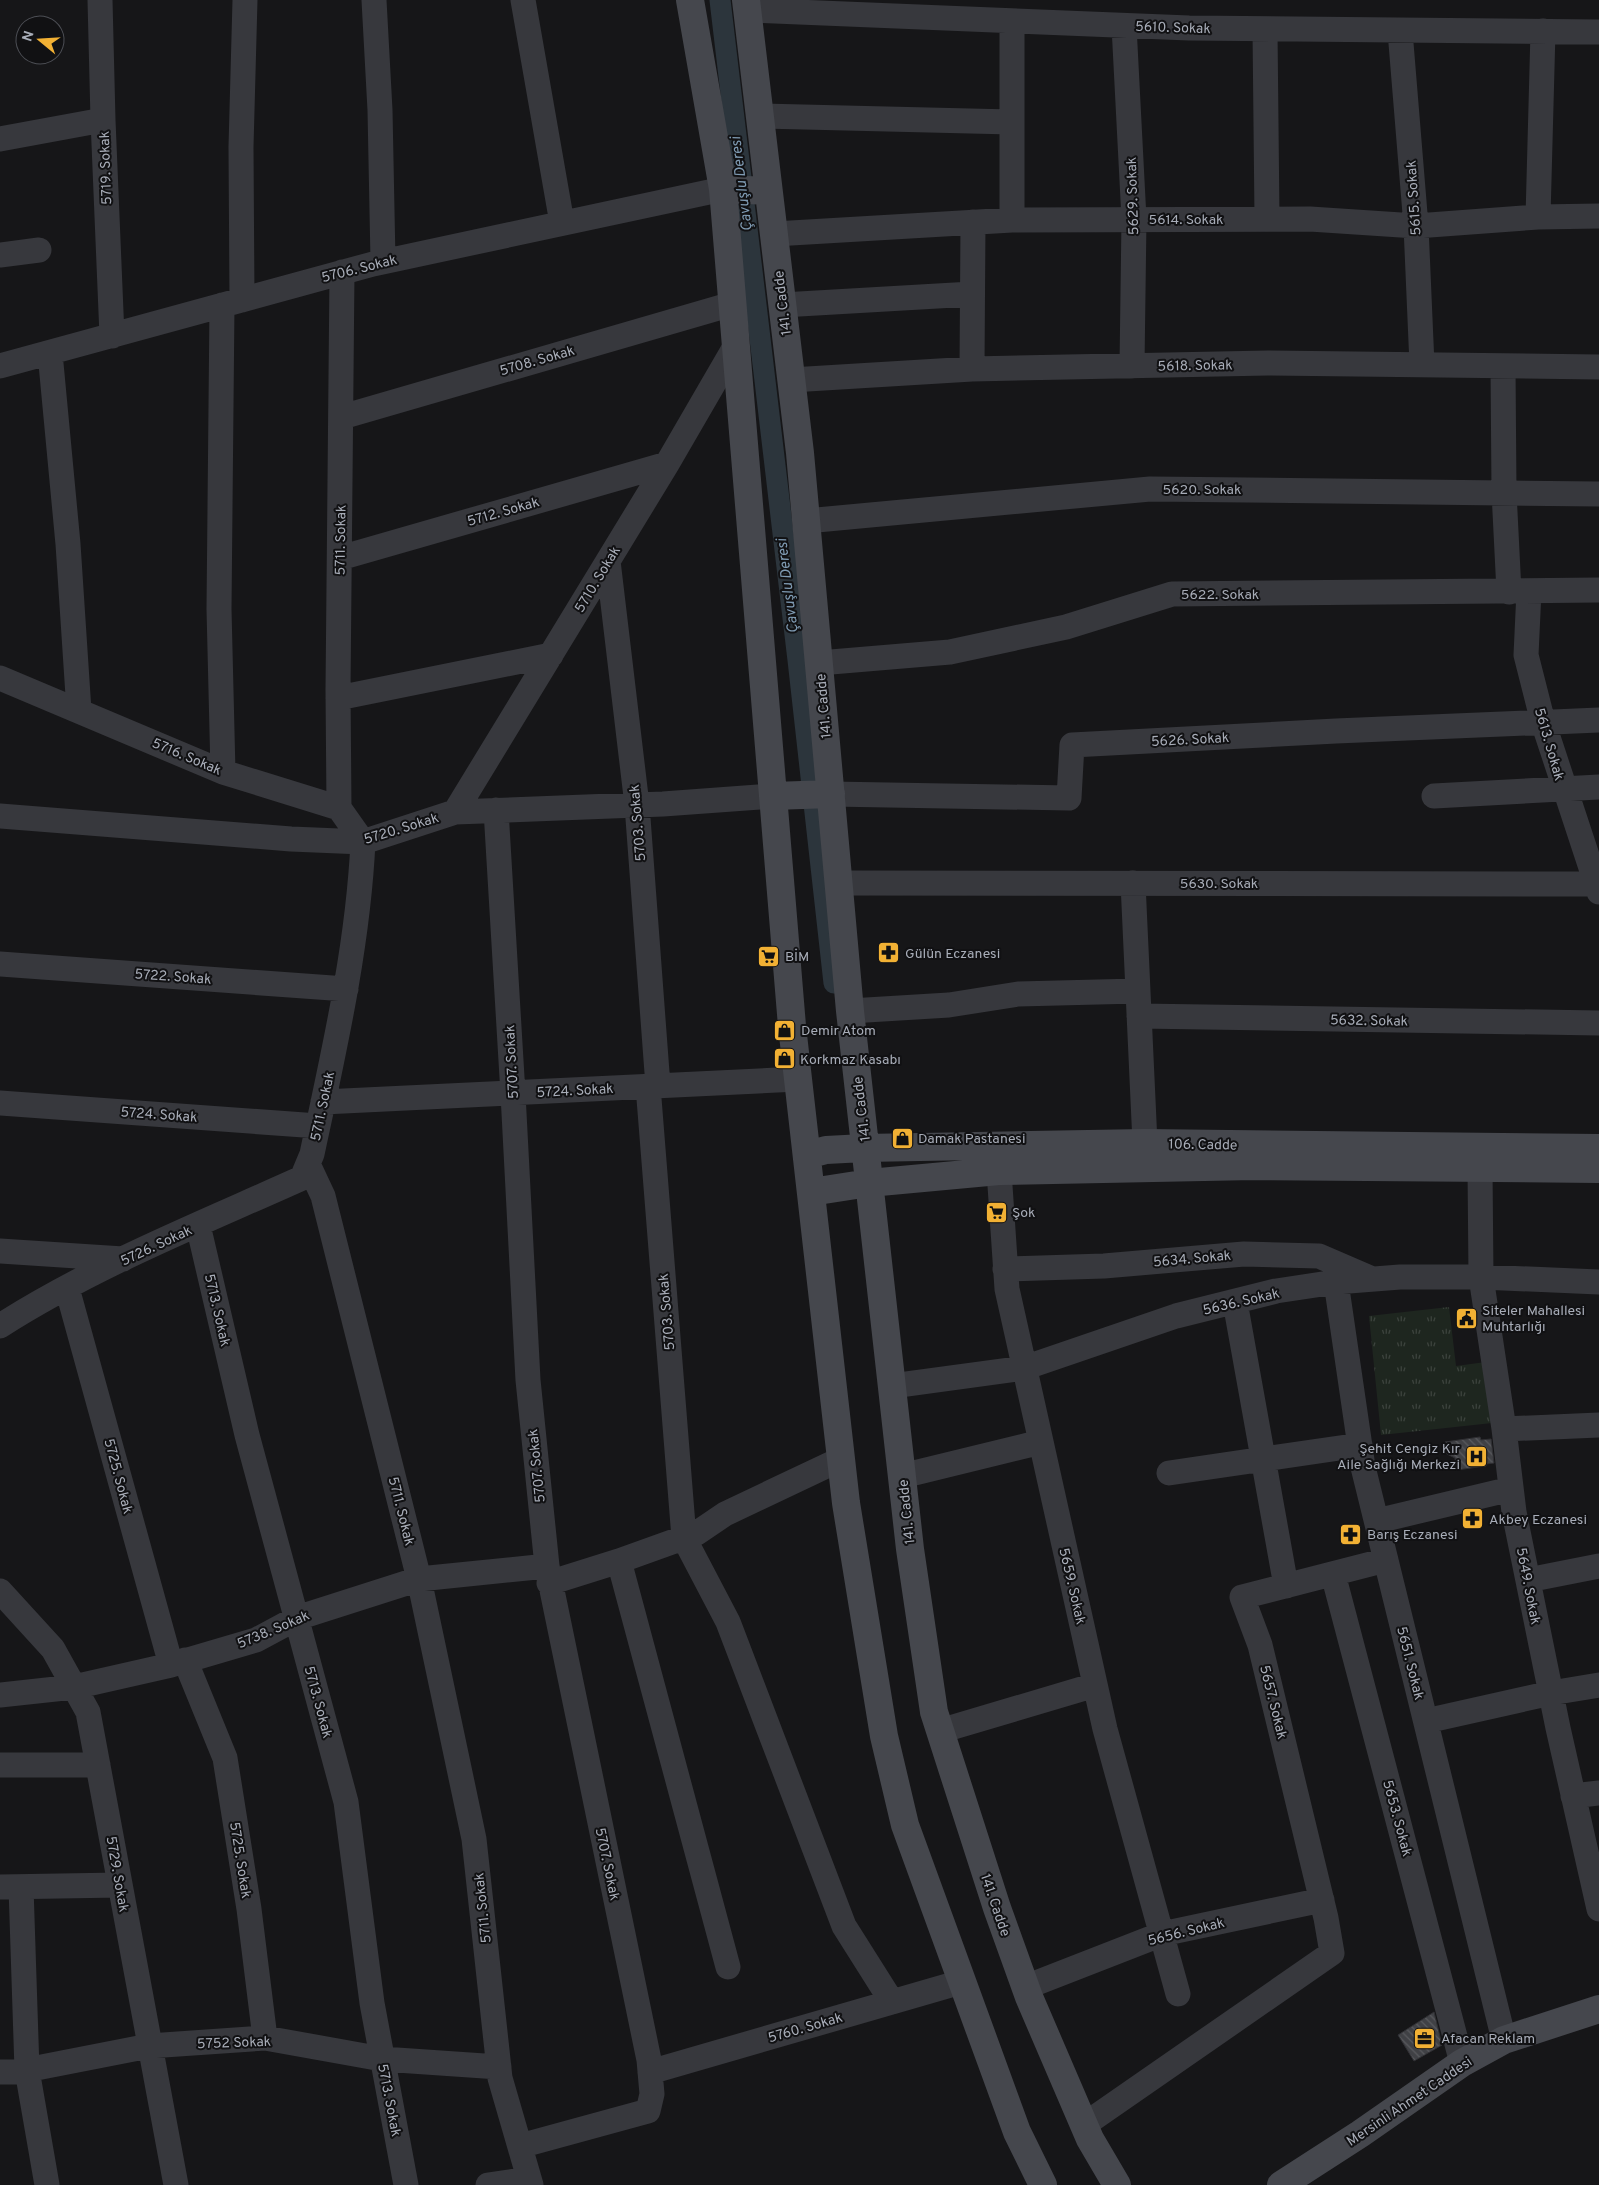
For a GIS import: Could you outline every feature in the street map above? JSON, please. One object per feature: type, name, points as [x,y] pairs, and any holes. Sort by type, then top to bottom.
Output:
[{"type":"street","name":"5719. Sokak","points":[[100,0],[102,120],[112,336]]},
{"type":"street","points":[[223,772],[219,609],[232,303],[241,147],[245,0]]},
{"type":"street","points":[[374,0],[380,110],[383,262]]},
{"type":"street","points":[[524,0],[562,223]]},
{"type":"street","points":[[690,0],[724,189],[732,304],[798,1079],[816,1152],[840,1459],[846,1503],[884,1736],[906,1824],[1016,2132],[1042,2185]]},
{"type":"street","name":"5610. Sokak","points":[[746,5],[1124,26],[1265,30],[1599,32]]},
{"type":"street","name":"141. Cadde","points":[[746,5],[806,521],[850,1011],[865,1148],[910,1549],[933,1702],[940,1731],[997,1908],[1026,1987],[1052,2054],[1090,2139],[1117,2185]]},
{"type":"street","points":[[1012,21],[1012,220]]},
{"type":"street","name":"5629. Sokak","points":[[1124,26],[1134,219],[1132,366]]},
{"type":"street","points":[[1265,30],[1267,219]]},
{"type":"street","name":"5615. Sokak","points":[[1400,31],[1416,226],[1422,365]]},
{"type":"street","points":[[1538,216],[1542,31]]},
{"type":"street","points":[[760,116],[1012,122]]},
{"type":"street","points":[[0,139],[102,120]]},
{"type":"street","points":[[724,189],[768,191]]},
{"type":"street","name":"5706. Sokak","points":[[0,366],[342,272],[724,189]]},
{"type":"street","name":"5614. Sokak","points":[[774,234],[1012,220],[1310,219],[1416,226],[1538,216],[1599,216]]},
{"type":"street","points":[[972,369],[973,222]]},
{"type":"street","points":[[0,255],[39,250]]},
{"type":"street","name":"5711. Sokak","points":[[339,808],[338,698],[342,272]]},
{"type":"street","points":[[782,305],[972,294]]},
{"type":"street","name":"5708. Sokak","points":[[342,417],[732,304]]},
{"type":"street","name":"5710. Sokak","points":[[455,812],[667,464],[736,345]]},
{"type":"street","points":[[50,353],[68,544],[79,711]]},
{"type":"street","name":"5618. Sokak","points":[[791,380],[972,369],[1268,363],[1599,367]]},
{"type":"street","name":"5613. Sokak","points":[[1503,366],[1504,492],[1519,591],[1526,655],[1543,722],[1598,886]]},
{"type":"street","name":"5712. Sokak","points":[[340,558],[667,464]]},
{"type":"street","name":"5620. Sokak","points":[[806,521],[1150,489],[1599,494]]},
{"type":"street","name":"5703. Sokak","points":[[608,561],[636,805],[684,1538]]},
{"type":"street","name":"5622. Sokak","points":[[819,663],[950,652],[1066,628],[1172,594],[1599,590]]},
{"type":"street","points":[[338,698],[551,655]]},
{"type":"street","name":"5716. Sokak","points":[[0,678],[223,772],[339,808]]},
{"type":"street","name":"5626. Sokak","points":[[830,794],[1069,798],[1072,745],[1599,720]]},
{"type":"street","points":[[1434,796],[1599,787]]},
{"type":"street","points":[[774,796],[830,794]]},
{"type":"street","name":"5720. Sokak","points":[[0,816],[291,839],[363,842],[455,812],[636,805],[774,796]]},
{"type":"street","points":[[339,808],[363,842]]},
{"type":"street","name":"5707. Sokak","points":[[496,810],[528,1380],[548,1574],[650,2072],[652,2094],[648,2111],[520,2146]]},
{"type":"street","name":"5711. Sokak","points":[[363,842],[361,877],[346,989],[321,1114],[308,1164],[324,1196],[419,1579],[474,1839],[500,2078],[530,2182]]},
{"type":"street","name":"5630. Sokak","points":[[839,883],[1598,886]]},
{"type":"street","points":[[1133,883],[1144,1143]]},
{"type":"street","name":"5722. Sokak","points":[[0,964],[346,989]]},
{"type":"street","points":[[850,1011],[949,1005],[1018,994],[1138,991]]},
{"type":"street","name":"5632. Sokak","points":[[1139,1016],[1599,1023]]},
{"type":"street","name":"5724. Sokak","points":[[0,1103],[321,1114],[513,1094],[798,1079]]},
{"type":"street","name":"106. Cadde","points":[[816,1152],[865,1148],[1144,1143],[1599,1148]]},
{"type":"street","name":"5726. Sokak","points":[[0,1326],[33,1305],[124,1259],[302,1178],[308,1164]]},
{"type":"street","name":"106. Cadde","points":[[820,1192],[869,1183],[1000,1171],[1254,1166],[1599,1169]]},
{"type":"street","name":"5649. Sokak","points":[[1480,1168],[1482,1277],[1514,1512],[1551,1694],[1599,1909]]},
{"type":"street","name":"5659. Sokak","points":[[1000,1171],[1006,1289],[1105,1729],[1178,1994]]},
{"type":"street","name":"5713. Sokak","points":[[198,1225],[247,1435],[346,1802],[372,2003],[406,2185]]},
{"type":"street","points":[[0,1251],[124,1259]]},
{"type":"street","name":"5634. Sokak","points":[[1005,1269],[1104,1266],[1244,1254],[1319,1256],[1374,1279]]},
{"type":"street","name":"5636. Sokak","points":[[892,1386],[1024,1368],[1176,1316],[1276,1291],[1336,1282],[1374,1279],[1482,1277],[1599,1282]]},
{"type":"street","name":"5651. Sokak","points":[[1336,1282],[1360,1445],[1386,1560],[1504,2040]]},
{"type":"street","name":"5725. Sokak","points":[[67,1288],[178,1663],[225,1758],[265,2038]]},
{"type":"street","points":[[1234,1302],[1286,1586]]},
{"type":"street","points":[[1504,1429],[1599,1425]]},
{"type":"street","points":[[902,1476],[1041,1442]]},
{"type":"street","points":[[1169,1473],[1360,1445]]},
{"type":"street","name":"5738. Sokak","points":[[0,1695],[74,1687],[178,1663],[256,1640],[297,1618],[419,1579],[548,1574],[619,1561],[697,1533],[725,1514],[840,1459]]},
{"type":"street","points":[[1377,1521],[1511,1489]]},
{"type":"street","points":[[684,1538],[728,1622],[844,1926],[892,2002]]},
{"type":"street","name":"5657. Sokak","points":[[1084,2125],[1332,1953],[1322,1900],[1260,1645],[1242,1597],[1386,1560]]},
{"type":"street","points":[[619,1561],[728,1967]]},
{"type":"street","points":[[1528,1580],[1599,1566]]},
{"type":"street","name":"5653. Sokak","points":[[1334,1574],[1462,2063]]},
{"type":"street","name":"5729. Sokak","points":[[0,1591],[53,1649],[88,1712],[176,2185]]},
{"type":"street","points":[[940,1731],[1095,1684]]},
{"type":"street","points":[[1426,1721],[1599,1685]]},
{"type":"street","points":[[0,1765],[98,1764]]},
{"type":"street","points":[[1573,1796],[1599,1793]]},
{"type":"street","points":[[47,2185],[27,2070],[10,1887],[120,1885]]},
{"type":"street","name":"5656. Sokak","points":[[1026,1987],[1162,1934],[1322,1900]]},
{"type":"street","name":"5760. Sokak","points":[[650,2072],[961,1982]]},
{"type":"street","name":"Mersinli Ahmet Caddesi","points":[[1281,2185],[1462,2063],[1504,2040],[1599,2010]]},
{"type":"street","name":"5752 Sokak","points":[[0,2072],[27,2070],[149,2046],[265,2038],[382,2059],[500,2067]]},
{"type":"street","points":[[488,2185],[530,2182]]},
{"type":"green space","points":[[1449,1307],[1456,1366],[1486,1362],[1492,1423],[1381,1435],[1369,1316]]},
{"type":"building","name":"Şehit Cengiz Kır Aile Sağlığı Merkezi","points":[[1480,1437],[1481,1440],[1491,1439],[1494,1463],[1486,1464],[1486,1466],[1456,1470],[1455,1458],[1447,1454],[1445,1442]]},
{"type":"building","name":"Afacan Reklam","points":[[1434,2012],[1442,2045],[1414,2061],[1398,2035]]},
{"type":"waterway","name":"Çavuşlu Deresi","points":[[720,0],[834,983]]},
{"type":"place","name":"Gülün Eczanesi","points":[[889,953]]},
{"type":"place","name":"BİM","points":[[769,956]]},
{"type":"place","name":"Demir Atom","points":[[785,1030]]},
{"type":"place","name":"Korkmaz Kasabı","points":[[784,1059]]},
{"type":"place","name":"Damak Pastanesi","points":[[902,1138]]},
{"type":"place","name":"Şok","points":[[996,1212]]},
{"type":"place","name":"Siteler Mahallesi Muhtarlığı","points":[[1466,1318]]},
{"type":"place","name":"Şehit Cengiz Kır Aile Sağlığı Merkezi","points":[[1476,1456]]},
{"type":"place","name":"Akbey Eczanesi","points":[[1473,1519]]},
{"type":"place","name":"Barış Eczanesi","points":[[1351,1534]]},
{"type":"place","name":"Afacan Reklam","points":[[1425,2038]]}]
